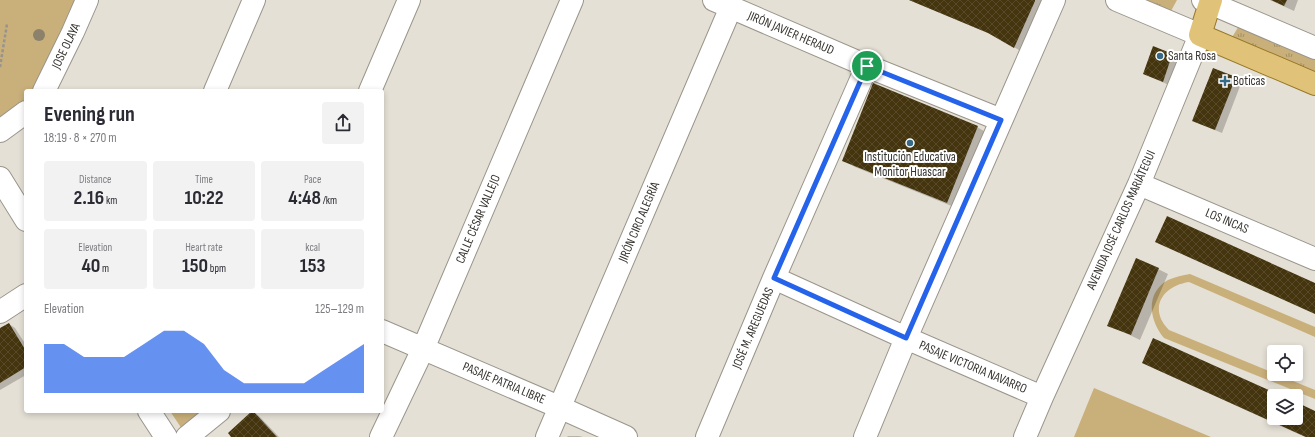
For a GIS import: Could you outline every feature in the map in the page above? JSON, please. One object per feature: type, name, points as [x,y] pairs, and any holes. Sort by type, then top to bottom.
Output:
[{"type":"main road","name":"AVENIDA JOSÉ CARLOS MARIÁTEGUI","points":[[1200,35],[1208,1]]},
{"type":"main road","points":[[1200,35],[1315,84]]},
{"type":"street","name":"JOSE OLAYA","points":[[45,89],[87,0]]},
{"type":"street","points":[[216,89],[254,0]]},
{"type":"street","points":[[371,89],[409,0]]},
{"type":"street","name":"CALLE CÉSAR VALLEJO","points":[[381,437],[424,349],[572,0]]},
{"type":"street","points":[[865,437],[906,338],[1054,0]]},
{"type":"street","points":[[1117,0],[1200,35]]},
{"type":"street","points":[[1208,1],[1315,48]]},
{"type":"street","name":"JIRÓN JAVIER HERAUD","points":[[722,4],[867,66],[1001,120]]},
{"type":"street","name":"JIRÓN CIRO ALEGRÍA","points":[[547,437],[722,4]]},
{"type":"street","name":"AVENIDA JOSÉ CARLOS MARIÁTEGUI","points":[[1025,437],[1139,184],[1200,35]]},
{"type":"street","name":"JOSÉ M. AREGUEDAS","points":[[707,437],[774,278],[867,66]]},
{"type":"street","points":[[0,131],[24,113]]},
{"type":"street","points":[[0,178],[24,217]]},
{"type":"street","name":"LOS INCAS","points":[[1139,184],[1315,259]]},
{"type":"street","name":"PASAJE VICTORIA NAVARRO","points":[[774,278],[906,338],[1042,397]]},
{"type":"street","points":[[0,312],[24,296]]},
{"type":"street","name":"PASAJE PATRIA LIBRE","points":[[384,332],[626,437]]},
{"type":"street","points":[[151,413],[166,437]]},
{"type":"street","points":[[187,437],[217,413]]},
{"type":"path","points":[[0,68],[7,24]]},
{"type":"green space","points":[[0,0],[76,0],[36,89],[24,89],[24,111],[0,126]]},
{"type":"green space","points":[[1145,0],[1177,0],[1171,11]]},
{"type":"green space","points":[[1240,24],[1315,57],[1315,76],[1231,39]]},
{"type":"green space","points":[[1190,274],[1315,327],[1315,337],[1189,282],[1172,288],[1165,293],[1161,300],[1159,314],[1169,330],[1267,370],[1267,380],[1164,338],[1155,323],[1152,307],[1153,299],[1161,285],[1168,280]]},
{"type":"green space","points":[[1270,381],[1293,381],[1315,390],[1315,399],[1303,394],[1303,389],[1290,389]]},
{"type":"green space","points":[[1094,388],[1211,437],[1074,437]]},
{"type":"green space","points":[[171,413],[202,413],[182,429]]},
{"type":"building","points":[[909,0],[1035,1],[1014,48],[988,33]]},
{"type":"building","points":[[1271,0],[1287,0],[1284,6]]},
{"type":"building","points":[[1153,46],[1168,52],[1171,58],[1163,82],[1143,74]]},
{"type":"building","points":[[1213,68],[1236,77],[1215,130],[1192,121]]},
{"type":"building","name":"Institución Educativa Monitor Huascar","points":[[873,83],[978,126],[947,203],[842,161]]},
{"type":"building","points":[[1167,216],[1315,283],[1315,314],[1155,242]]},
{"type":"building","points":[[1136,258],[1159,268],[1131,335],[1107,326]]},
{"type":"building","points":[[9,323],[24,348],[24,368],[0,383],[0,328]]},
{"type":"building","points":[[1153,338],[1267,389],[1267,419],[1142,363]]},
{"type":"building","points":[[1303,405],[1315,411],[1315,437],[1306,437],[1279,425],[1303,425]]},
{"type":"building","points":[[250,413],[255,413],[277,437],[231,437],[228,433]]},
{"type":"place","name":"Santa Rosa","points":[[1160,56]]},
{"type":"place","name":"Boticas","points":[[1225,81]]},
{"type":"place","name":"Institución Educativa Monitor Huascar","points":[[910,143]]},
{"type":"route","points":[[867,66],[1001,120],[906,338],[774,278],[867,66]]}]
